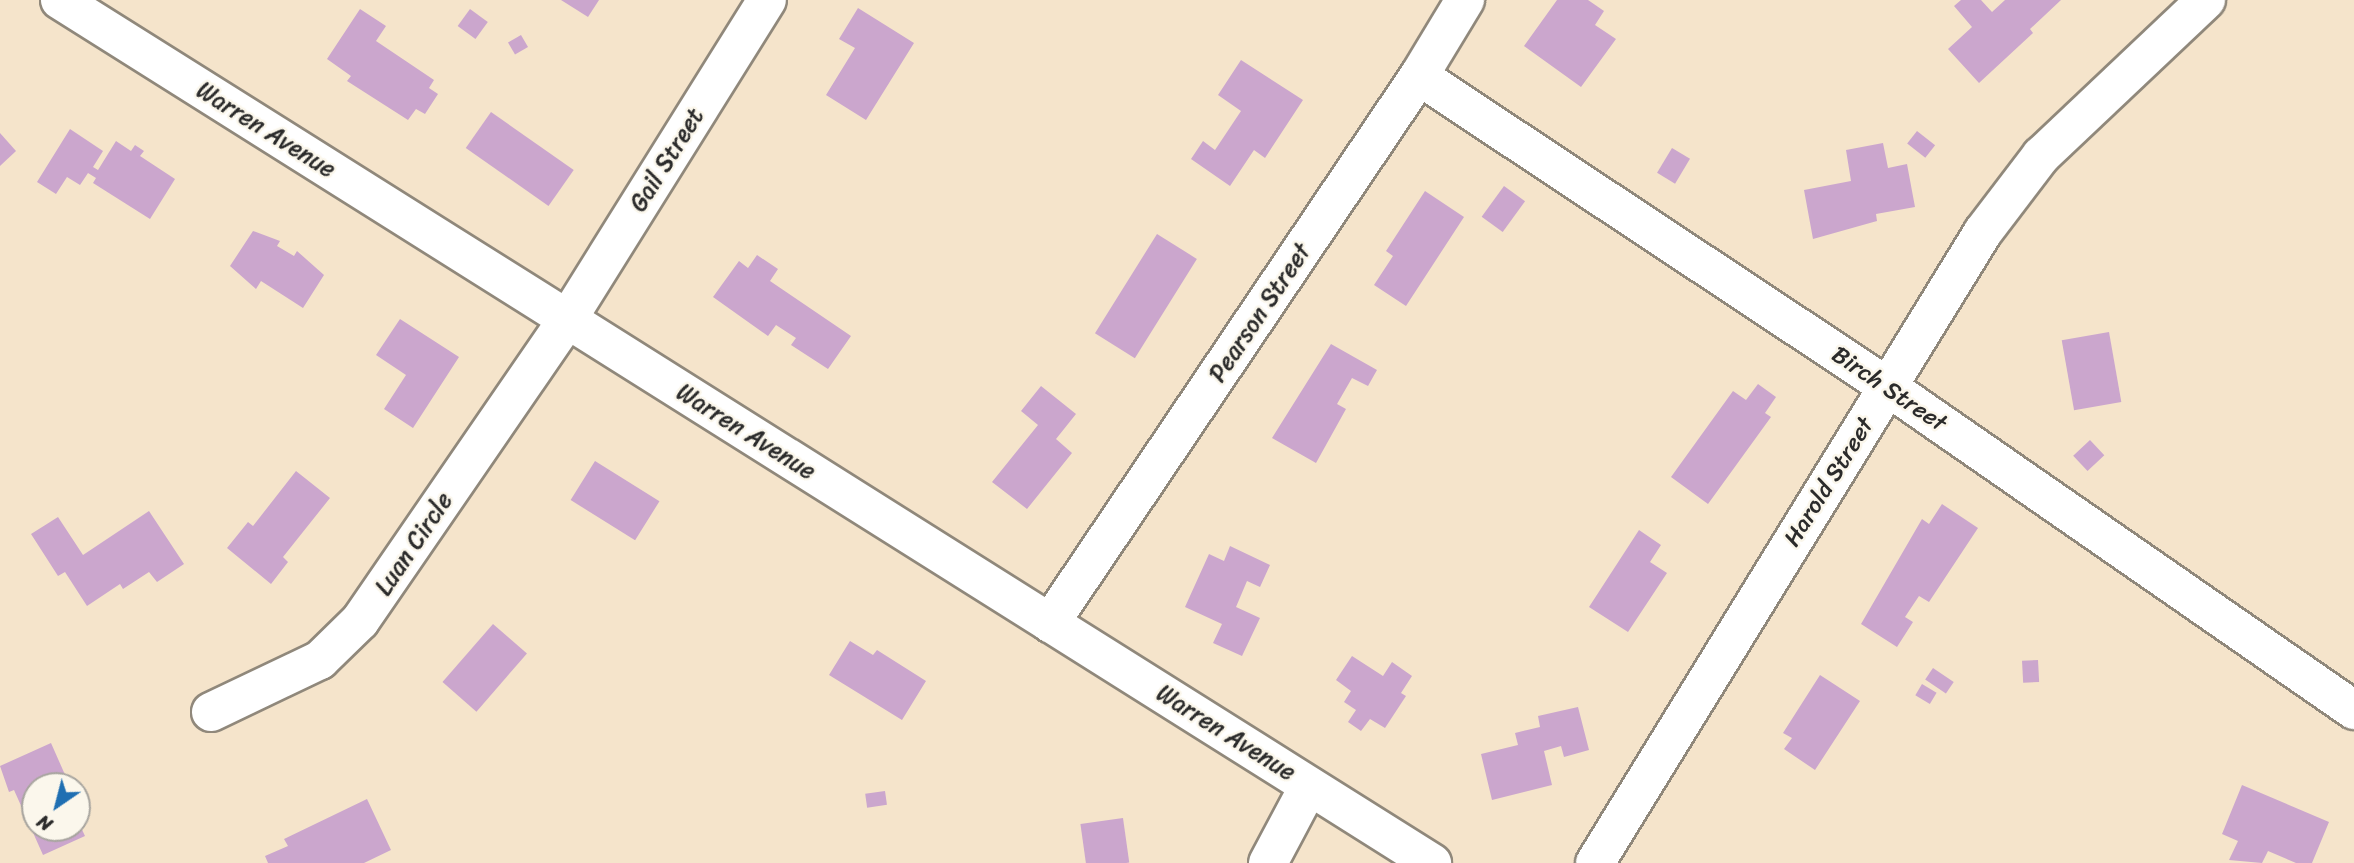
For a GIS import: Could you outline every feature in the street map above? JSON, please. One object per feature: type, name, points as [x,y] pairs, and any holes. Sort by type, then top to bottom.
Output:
[{"type":"street","name":"Warren Avenue","points":[[60,0],[1432,863]]},
{"type":"street","name":"Gail Street","points":[[567,320],[767,0]]},
{"type":"street","name":"Pearson Street","points":[[1050,623],[1419,76],[1465,0]]},
{"type":"street","name":"Harold Street","points":[[1595,863],[1983,232],[2033,165],[2206,0]]},
{"type":"street","name":"Birch Street","points":[[1419,76],[1888,387],[2354,710]]},
{"type":"street","name":"Luan Circle","points":[[211,712],[292,677],[342,642],[382,593],[567,320]]},
{"type":"street","points":[[1268,863],[1309,786]]},
{"type":"building","points":[[561,0],[599,0],[588,17]]},
{"type":"building","points":[[1557,0],[1588,0],[1604,11],[1595,25],[1616,39],[1581,87],[1524,46]]},
{"type":"building","points":[[1961,0],[1981,0],[1992,12],[2005,0],[2061,0],[2030,29],[2033,33],[1979,83],[1948,49],[1972,27],[1954,6]]},
{"type":"building","points":[[858,8],[914,43],[866,120],[826,95],[855,48],[839,39]]},
{"type":"building","points":[[360,9],[386,26],[376,41],[434,80],[429,88],[438,94],[425,114],[416,109],[408,120],[347,81],[351,76],[327,59]]},
{"type":"building","points":[[470,9],[488,22],[475,39],[458,26]]},
{"type":"building","points":[[521,35],[528,47],[515,55],[508,42]]},
{"type":"building","points":[[1241,60],[1303,100],[1265,158],[1254,150],[1230,186],[1191,159],[1203,141],[1215,150],[1241,111],[1218,95]]},
{"type":"building","points":[[491,112],[574,170],[548,206],[466,148]]},
{"type":"building","points":[[70,129],[103,151],[93,167],[98,170],[116,141],[131,151],[135,145],[144,151],[140,156],[175,179],[150,219],[93,183],[96,178],[88,173],[80,185],[67,177],[56,194],[37,182]]},
{"type":"building","points":[[1917,131],[1935,145],[1925,158],[1907,144]]},
{"type":"building","points":[[0,133],[16,151],[0,166]]},
{"type":"building","points":[[1883,143],[1888,168],[1907,164],[1915,207],[1876,214],[1877,221],[1813,239],[1804,190],[1851,181],[1846,150]]},
{"type":"building","points":[[1672,148],[1690,159],[1675,184],[1657,173]]},
{"type":"building","points":[[1504,186],[1525,201],[1503,232],[1482,217]]},
{"type":"building","points":[[1425,191],[1464,217],[1406,306],[1374,285],[1393,256],[1386,251]]},
{"type":"building","points":[[253,231],[280,241],[277,246],[294,256],[297,251],[324,275],[303,308],[261,281],[256,289],[230,266]]},
{"type":"building","points":[[1157,234],[1197,259],[1135,358],[1095,333]]},
{"type":"building","points":[[757,255],[778,269],[770,281],[851,336],[828,369],[791,345],[796,338],[776,325],[768,336],[713,297],[739,261],[748,268]]},
{"type":"building","points":[[400,319],[459,357],[413,428],[384,409],[406,375],[376,355]]},
{"type":"building","points":[[2109,332],[2121,402],[2074,410],[2062,340]]},
{"type":"building","points":[[1331,344],[1377,370],[1368,386],[1352,378],[1337,404],[1346,409],[1316,463],[1272,438]]},
{"type":"building","points":[[1758,384],[1776,397],[1765,413],[1771,417],[1708,504],[1671,477],[1733,391],[1746,400]]},
{"type":"building","points":[[1041,386],[1076,414],[1056,439],[1072,453],[1027,509],[992,482],[1038,425],[1021,411]]},
{"type":"building","points":[[2090,440],[2104,455],[2088,471],[2073,456]]},
{"type":"building","points":[[595,461],[659,501],[635,540],[571,500]]},
{"type":"building","points":[[296,471],[330,498],[283,557],[288,562],[271,584],[227,548],[248,522],[253,526]]},
{"type":"building","points":[[1942,504],[1978,528],[1929,602],[1919,596],[1905,617],[1913,622],[1897,647],[1861,624],[1922,519],[1929,524]]},
{"type":"building","points":[[149,511],[184,564],[157,582],[149,572],[123,589],[120,584],[87,606],[65,572],[58,576],[31,534],[58,517],[83,555]]},
{"type":"building","points":[[1639,530],[1661,545],[1650,562],[1667,573],[1628,632],[1589,607]]},
{"type":"building","points":[[1230,546],[1270,565],[1260,587],[1247,581],[1236,607],[1260,618],[1242,656],[1213,643],[1222,624],[1185,607],[1209,554],[1224,561]]},
{"type":"building","points":[[493,624],[527,654],[476,712],[442,682]]},
{"type":"building","points":[[850,641],[873,655],[877,650],[926,681],[902,720],[829,675]]},
{"type":"building","points":[[1352,656],[1383,676],[1392,662],[1412,676],[1401,693],[1406,696],[1385,728],[1370,719],[1361,731],[1348,722],[1356,710],[1344,702],[1351,691],[1336,680]]},
{"type":"building","points":[[2038,660],[2039,682],[2023,683],[2022,661]]},
{"type":"building","points":[[1933,668],[1954,682],[1946,694],[1925,680]]},
{"type":"building","points":[[1820,675],[1860,701],[1815,770],[1784,749],[1792,738],[1783,733]]},
{"type":"building","points":[[1922,684],[1937,693],[1930,704],[1915,695]]},
{"type":"building","points":[[1578,707],[1589,750],[1564,757],[1561,746],[1544,751],[1552,785],[1492,800],[1481,754],[1518,745],[1515,733],[1540,727],[1538,716]]},
{"type":"building","points":[[51,743],[64,772],[21,772],[21,806],[14,790],[9,792],[0,766]]},
{"type":"building","points":[[2242,785],[2329,822],[2312,863],[2296,863],[2268,851],[2262,863],[2229,860],[2238,841],[2222,834]]},
{"type":"building","points":[[885,791],[887,805],[867,808],[865,794]]},
{"type":"building","points":[[367,799],[391,850],[364,863],[268,863],[265,856],[288,846],[284,839]]},
{"type":"building","points":[[1123,818],[1129,863],[1086,863],[1080,824]]},
{"type":"building","points":[[37,842],[72,842],[43,855]]}]
